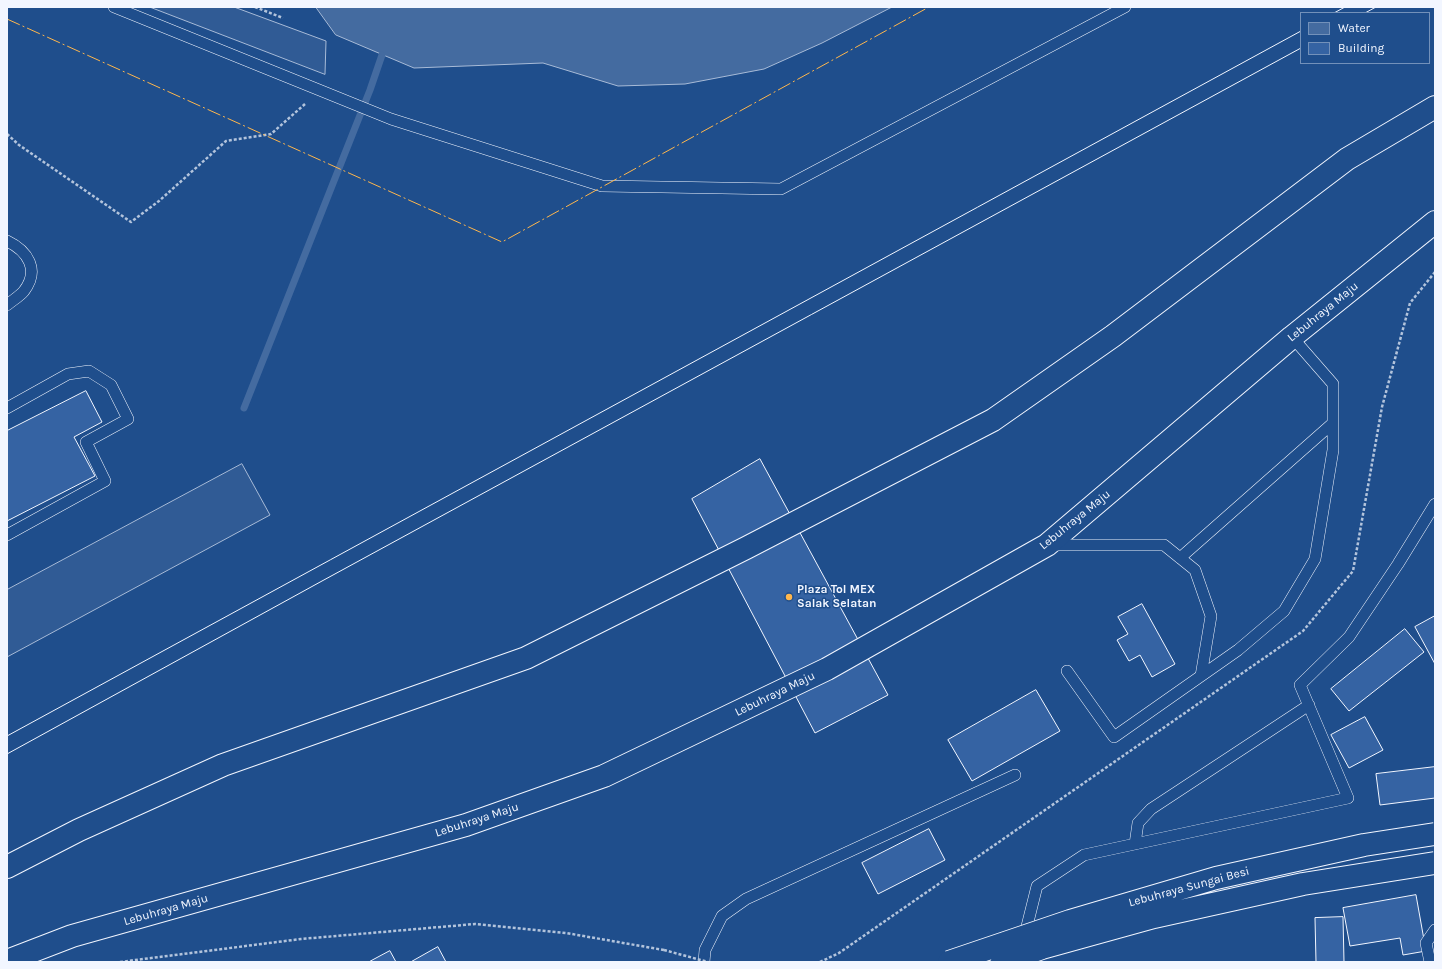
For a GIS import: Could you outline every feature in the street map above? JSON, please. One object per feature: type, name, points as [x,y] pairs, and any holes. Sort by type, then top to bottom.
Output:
[{"type":"highway","points":[[7,867],[80,830],[223,765],[526,658],[746,548],[993,420],[1113,336],[1347,159],[1435,107]]},
{"type":"highway","name":"Lebuhraya Maju","points":[[7,961],[72,936],[466,825],[604,776],[827,669],[1047,545],[1292,336],[1435,222]]},
{"type":"highway","name":"Lebuhraya Sungai Besi","points":[[949,962],[1070,921],[1216,878],[1364,845],[1435,834]]},
{"type":"highway","name":"Lebuhraya Sungai Besi","points":[[1002,962],[1042,948],[1169,914],[1303,884],[1435,863]]},
{"type":"lane","points":[[114,7],[391,119],[602,186],[781,189],[1124,7]]},
{"type":"lane","points":[[7,241],[16,245],[27,256],[32,268],[30,281],[27,287],[7,305]]},
{"type":"lane","points":[[1067,671],[1114,737],[1238,650],[1284,611],[1314,559],[1333,450],[1333,384],[1292,336]]},
{"type":"lane","points":[[7,408],[68,374],[89,370],[111,385],[128,420],[86,442],[105,481],[7,535]]},
{"type":"lane","points":[[1180,558],[1333,423]]},
{"type":"lane","points":[[1018,962],[1037,886],[1084,855],[1348,798],[1300,685],[1349,637],[1398,564],[1435,504]]},
{"type":"lane","points":[[1047,545],[1164,545],[1195,570],[1211,616],[1201,676]]},
{"type":"lane","points":[[1135,844],[1138,823],[1151,809],[1309,705]]},
{"type":"lane","points":[[704,962],[705,950],[722,916],[746,899],[1016,775]]},
{"type":"lane","points":[[1430,962],[1426,943],[1435,930]]},
{"type":"path","points":[[256,7],[283,18]]},
{"type":"path","points":[[7,134],[19,146],[131,222],[159,201],[226,141],[271,134],[320,90]]},
{"type":"path","points":[[120,962],[301,939],[475,924],[566,932],[664,950],[708,962]]},
{"type":"shaded area","points":[[150,7],[234,7],[326,41],[325,74]]},
{"type":"shaded area","points":[[242,464],[270,515],[7,657],[7,590]]},
{"type":"water","points":[[316,7],[892,7],[822,43],[764,69],[685,84],[618,86],[543,63],[414,68],[336,35]]},
{"type":"building","points":[[86,391],[102,422],[74,437],[95,476],[7,521],[7,431]]},
{"type":"building","name":"Plaza Tol MEX Salak Selatan","points":[[760,459],[888,695],[815,733],[692,499]]},
{"type":"building","points":[[1142,604],[1175,664],[1152,677],[1140,655],[1129,661],[1117,640],[1128,634],[1118,617]]},
{"type":"building","points":[[1435,616],[1435,664],[1415,627]]},
{"type":"building","points":[[1405,629],[1424,652],[1349,711],[1331,689]]},
{"type":"building","points":[[1036,690],[1060,731],[972,781],[948,740]]},
{"type":"building","points":[[1365,717],[1383,750],[1349,768],[1331,735]]},
{"type":"building","points":[[1435,767],[1435,798],[1380,805],[1376,774]]},
{"type":"building","points":[[929,829],[945,860],[878,894],[862,863]]},
{"type":"building","points":[[1416,895],[1426,951],[1403,955],[1400,938],[1350,946],[1343,908]]},
{"type":"building","points":[[1343,917],[1344,962],[1316,962],[1315,918]]},
{"type":"building","points":[[438,947],[446,962],[411,962]]},
{"type":"building","points":[[390,951],[396,962],[369,962]]},
{"type":"waterway","points":[[244,408],[370,90],[382,55]]},
{"type":"tram line","points":[[1336,12],[1345,7]]},
{"type":"tram line","points":[[1367,12],[1376,7]]},
{"type":"tram line","points":[[7,736],[1300,32]]},
{"type":"tram line","points":[[7,754],[1300,49]]},
{"type":"power","points":[[7,19],[502,242],[929,7]]},
{"type":"place","name":"Plaza Tol MEX Salak Selatan","points":[[789,597]]}]
